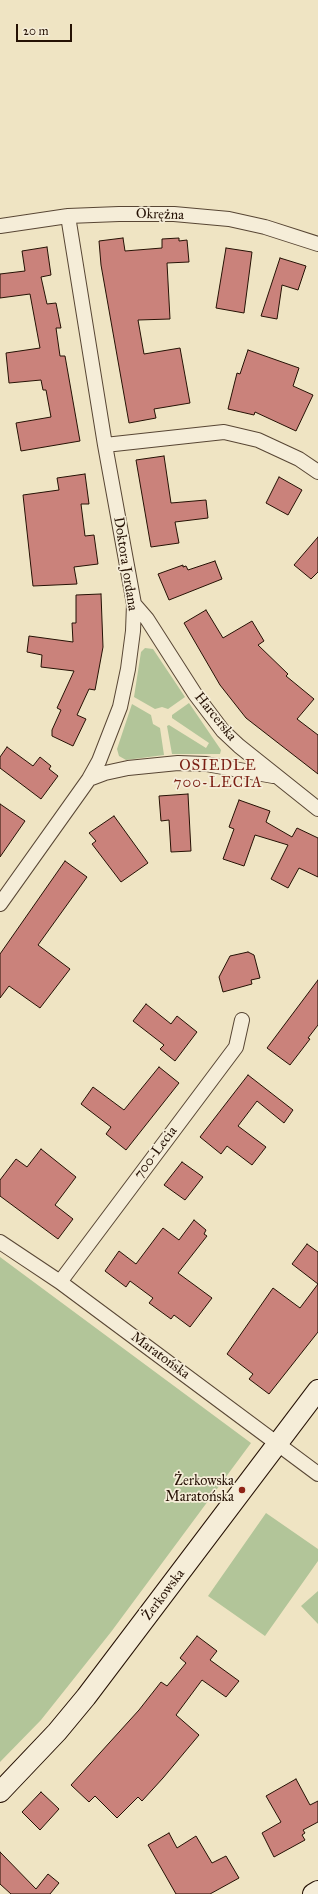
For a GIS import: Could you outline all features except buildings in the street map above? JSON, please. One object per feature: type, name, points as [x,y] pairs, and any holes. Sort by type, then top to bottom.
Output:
[{"type":"street","name":"Okrężna","points":[[0,226],[68,216],[174,214],[229,219],[265,227],[318,244]]},
{"type":"street","name":"Doktora Jordana","points":[[0,904],[89,780],[106,745],[120,706],[128,669],[133,631],[134,604],[105,445],[68,216]]},
{"type":"street","points":[[105,445],[224,432],[258,440],[299,459],[318,472]]},
{"type":"street","name":"Harcerska","points":[[134,604],[147,619],[187,682],[223,731],[275,776],[318,809]]},
{"type":"street","points":[[89,780],[105,773],[128,768],[151,764],[178,763],[206,764],[275,776]]},
{"type":"street","name":"700-Lecia","points":[[60,1282],[236,1047],[242,1020]]},
{"type":"street","name":"Maratońska","points":[[0,1242],[60,1282],[318,1474]]},
{"type":"street","name":"Żerkowska","points":[[0,1792],[57,1732],[86,1697],[318,1390]]},
{"type":"street","points":[[313,1894],[318,1891]]},
{"type":"green space","points":[[145,648],[153,649],[185,697],[168,709],[162,707],[155,709],[134,697],[141,652]]},
{"type":"green space","points":[[189,703],[221,750],[220,754],[172,754],[167,726],[169,725],[206,748],[209,743],[172,718],[172,715]]},
{"type":"green space","points":[[132,704],[151,715],[153,724],[160,728],[164,755],[126,760],[119,756],[117,749]]},
{"type":"green space","points":[[0,1257],[251,1443],[111,1632],[41,1720],[0,1762]]},
{"type":"green space","points":[[266,1513],[318,1549],[318,1561],[265,1636],[208,1596]]},
{"type":"green space","points":[[318,1591],[318,1624],[301,1606]]},
{"type":"place","name":"Żerkowska Maratońska","points":[[242,1490]]},
{"type":"district","name":"OSIEDLE 700-LECIA","points":[[218,774]]}]
